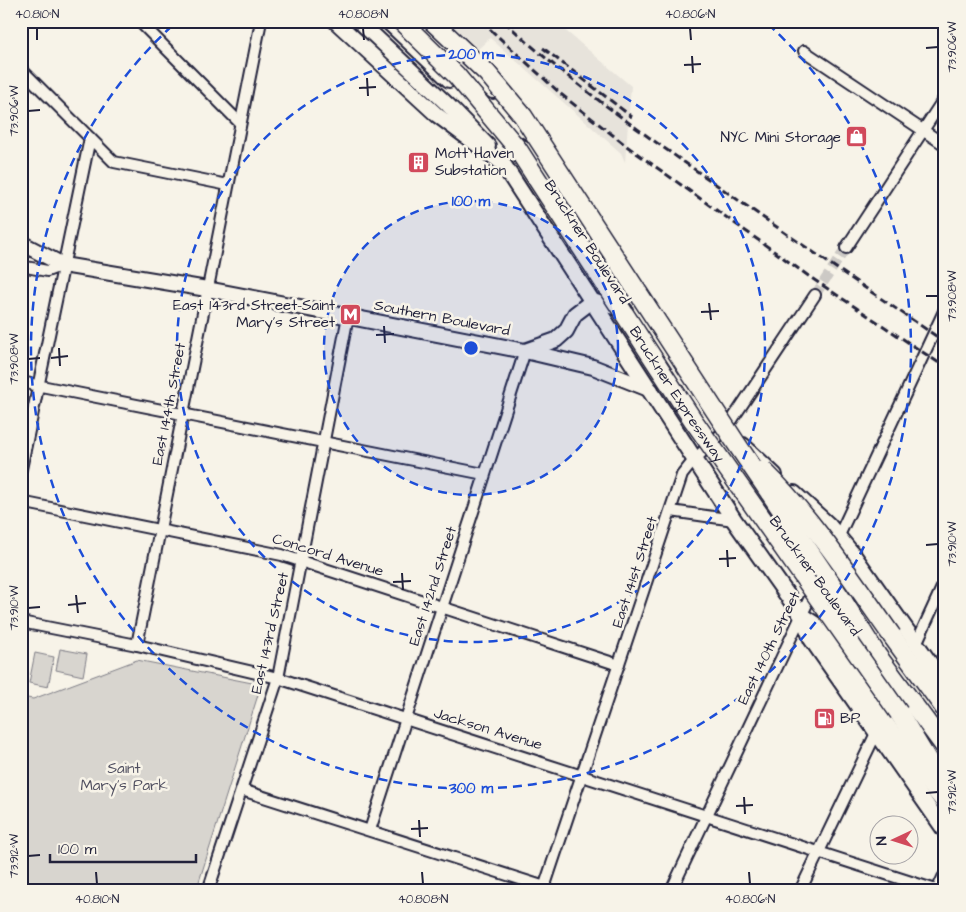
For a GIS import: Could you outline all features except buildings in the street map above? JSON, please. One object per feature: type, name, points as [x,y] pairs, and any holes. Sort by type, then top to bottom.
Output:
[{"type":"highway","name":"Bruckner Expressway","points":[[401,21],[456,75],[517,148],[886,722],[945,776]]},
{"type":"highway","name":"Bruckner Expressway","points":[[432,21],[487,73],[523,116],[731,436],[843,601],[945,730]]},
{"type":"highway","points":[[731,436],[782,489],[820,534],[945,709]]},
{"type":"highway","points":[[843,601],[877,655],[945,747]]},
{"type":"highway","points":[[886,722],[945,789]]},
{"type":"main road","name":"Bruckner Boulevard","points":[[335,21],[437,115],[503,164]]},
{"type":"main road","name":"Bruckner Boulevard","points":[[359,21],[465,122],[503,164],[734,520],[802,616],[820,628],[945,804]]},
{"type":"main road","name":"Bruckner Boulevard","points":[[387,21],[517,144],[544,176],[714,439],[818,580],[945,759]]},
{"type":"main road","name":"Bruckner Boulevard","points":[[417,21],[502,100],[527,130],[703,402],[731,436],[839,537],[945,684]]},
{"type":"main road","points":[[517,144],[536,155],[562,183]]},
{"type":"main road","name":"Southern Boulevard","points":[[21,243],[64,265],[208,289],[525,351],[593,367],[651,390]]},
{"type":"main road","points":[[525,351],[556,340],[566,331],[574,314],[592,301],[633,312]]},
{"type":"main road","name":"Bruckner Boulevard","points":[[886,722],[945,831]]},
{"type":"main road","points":[[939,891],[945,878]]},
{"type":"street","points":[[139,21],[240,123]]},
{"type":"street","name":"East 144th Street","points":[[137,645],[261,21]]},
{"type":"street","points":[[804,51],[945,145]]},
{"type":"street","points":[[21,69],[114,162],[228,185]]},
{"type":"street","points":[[846,248],[945,96]]},
{"type":"street","points":[[21,469],[90,138]]},
{"type":"street","points":[[21,266],[47,271],[64,265]]},
{"type":"street","name":"East 141st Street","points":[[544,889],[682,475],[714,439],[731,436],[815,295]]},
{"type":"street","name":"East 140th Street","points":[[670,891],[802,616],[932,333],[945,309]]},
{"type":"street","name":"East 143rd Street","points":[[208,891],[278,678],[348,316]]},
{"type":"street","name":"East 142nd Street","points":[[370,830],[525,351]]},
{"type":"street","points":[[21,382],[323,444],[484,474]]},
{"type":"street","name":"Concord Avenue","points":[[21,502],[302,561],[619,665]]},
{"type":"street","points":[[671,511],[734,520]]},
{"type":"street","points":[[916,644],[945,581]]},
{"type":"street","name":"Jackson Avenue","points":[[21,622],[137,645],[278,678],[939,891]]},
{"type":"street","points":[[800,891],[886,722]]},
{"type":"street","points":[[242,790],[370,830],[544,889]]},
{"type":"shaded area","points":[[448,21],[554,21],[631,86],[625,162],[621,153],[490,38],[478,49]]},
{"type":"green space","points":[[60,649],[87,654],[83,676],[56,670]]},
{"type":"green space","points":[[35,653],[54,657],[48,687],[29,683]]},
{"type":"green space","name":"Saint Mary's Park","points":[[137,660],[252,683],[258,695],[196,891],[21,891],[21,697],[33,699]]},
{"type":"tunnel","points":[[815,295],[846,248]]},
{"type":"railway","points":[[481,21],[562,95],[628,147],[810,277],[945,367]]},
{"type":"railway","points":[[504,21],[580,86],[633,125],[771,223],[945,342]]},
{"type":"railway","points":[[543,48],[632,117]]},
{"type":"place","name":"NYC Mini Storage","points":[[857,137]]},
{"type":"place","name":"Mott Haven Substation","points":[[419,162]]},
{"type":"place","name":"East 143rd Street–Saint Mary’s Street","points":[[351,314]]},
{"type":"place","name":"BP","points":[[824,718]]}]
